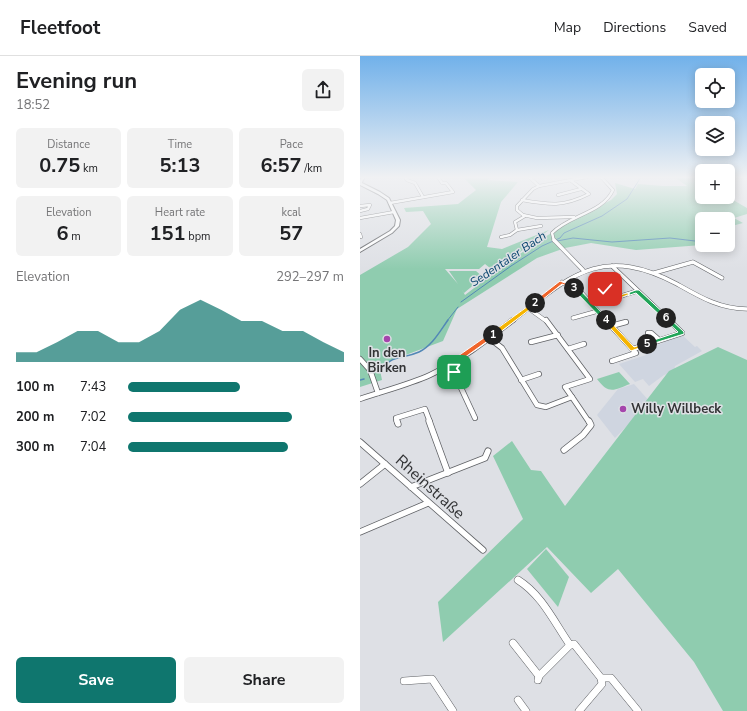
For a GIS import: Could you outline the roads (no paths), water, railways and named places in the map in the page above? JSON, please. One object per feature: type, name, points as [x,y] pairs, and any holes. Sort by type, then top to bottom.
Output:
[{"type":"street","points":[[360,251],[397,226],[398,220],[392,208]]},
{"type":"street","points":[[517,208],[517,210],[525,216],[540,218],[566,216],[574,217]]},
{"type":"street","points":[[582,270],[554,242],[552,232],[557,227],[593,208]]},
{"type":"street","points":[[360,218],[394,212]]},
{"type":"street","points":[[517,230],[515,222],[525,216]]},
{"type":"street","points":[[501,237],[510,235],[517,230],[541,226]]},
{"type":"street","points":[[654,273],[693,262],[722,278]]},
{"type":"street","points":[[612,266],[637,292],[682,333],[633,349]]},
{"type":"street","points":[[360,399],[415,381],[450,364],[488,338],[562,282],[582,270],[612,266],[632,267],[654,273],[709,303],[726,308],[747,309]]},
{"type":"street","points":[[562,282],[577,289],[636,353],[612,361]]},
{"type":"street","points":[[605,289],[615,298],[637,292]]},
{"type":"street","points":[[528,308],[544,318],[590,379],[565,387],[558,386]]},
{"type":"street","points":[[573,318],[598,311]]},
{"type":"street","points":[[612,326],[626,322]]},
{"type":"street","points":[[648,333],[651,333],[658,340]]},
{"type":"street","points":[[531,342],[558,335]]},
{"type":"street","points":[[488,338],[502,348],[537,406],[541,407],[572,397]]},
{"type":"street","points":[[568,349],[584,344]]},
{"type":"street","points":[[360,359],[367,363],[372,369],[378,393]]},
{"type":"street","points":[[450,364],[475,418]]},
{"type":"street","points":[[520,380],[538,374]]},
{"type":"street","points":[[564,450],[583,435],[591,425],[565,387]]},
{"type":"street","points":[[398,424],[396,418],[425,409],[448,472]]},
{"type":"street","name":"Rheinstraße","points":[[360,442],[483,550]]},
{"type":"street","points":[[411,487],[485,458],[488,451]]},
{"type":"street","points":[[360,484],[385,464]]},
{"type":"street","points":[[360,532],[428,503]]},
{"type":"street","points":[[518,580],[527,584],[556,621],[560,632],[570,645],[574,644],[601,678],[602,684],[579,711]]},
{"type":"street","points":[[513,643],[538,678],[570,645]]},
{"type":"street","points":[[601,678],[611,678],[638,711]]},
{"type":"street","points":[[404,681],[432,679],[453,711]]},
{"type":"street","points":[[518,700],[526,711]]},
{"type":"waterway","name":"Sedentaler Bach","points":[[461,302],[542,246],[560,238],[564,233],[602,216],[614,208]]},
{"type":"waterway","points":[[557,241],[573,238],[612,242],[670,238],[695,241]]},
{"type":"waterway","name":"Sedentaler Bach","points":[[447,321],[458,307]]},
{"type":"waterway","name":"Sedentaler Bach","points":[[380,370],[394,359],[413,354],[424,349],[435,338],[448,320]]},
{"type":"waterway","name":"Sedentaler Bach","points":[[360,380],[364,379]]},
{"type":"place","name":"In den Birken","points":[[387,339]]},
{"type":"place","name":"Willy Willbeck","points":[[623,409]]}]
